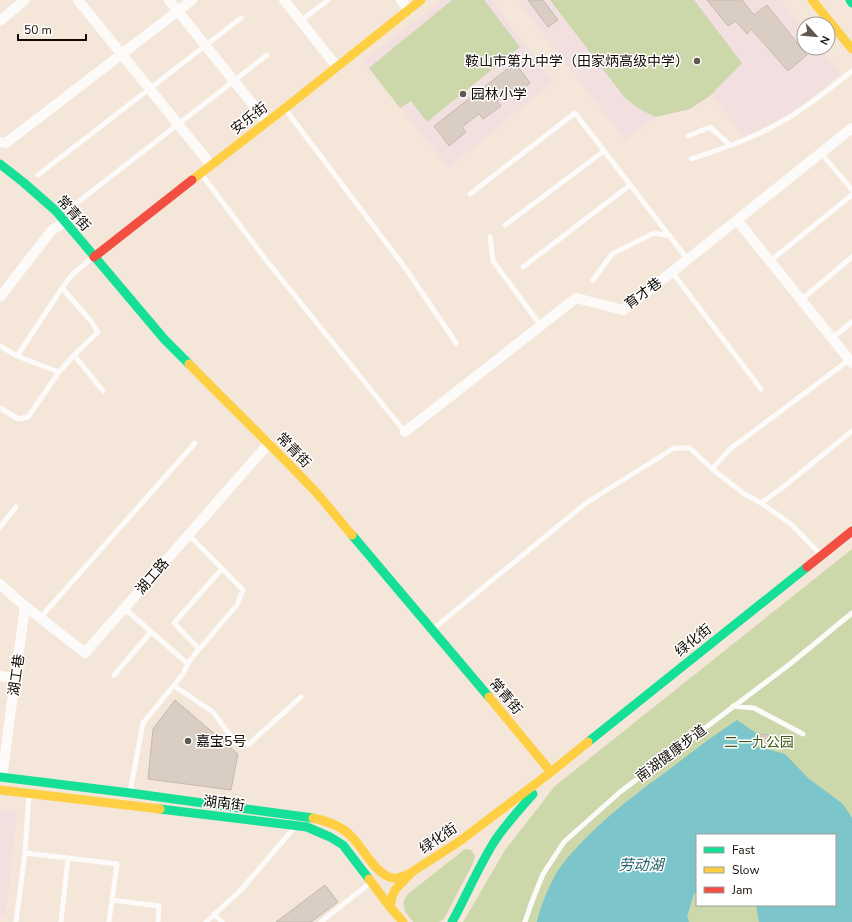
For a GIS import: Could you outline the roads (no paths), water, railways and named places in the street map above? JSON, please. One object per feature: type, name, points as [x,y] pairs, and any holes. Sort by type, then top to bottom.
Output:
[{"type":"main road","name":"安乐街","points":[[94,257],[421,0]]},
{"type":"main road","points":[[812,0],[852,49]]},
{"type":"main road","name":"常青街","points":[[0,164],[56,211],[165,340],[314,490],[551,772]]},
{"type":"main road","name":"绿化街","points":[[390,907],[395,890],[412,872],[460,841],[551,772],[852,531]]},
{"type":"main road","name":"绿化街","points":[[452,921],[482,862],[494,842],[507,823],[551,772]]},
{"type":"main road","name":"湖南街","points":[[1,777],[309,816],[322,819],[335,825],[351,836],[379,870],[387,876],[394,878],[412,872]]},
{"type":"main road","name":"湖南街","points":[[0,790],[307,827],[329,836],[343,845],[403,922]]},
{"type":"main road","points":[[460,841],[476,844],[483,849],[484,855],[482,862]]},
{"type":"street","points":[[0,21],[25,0]]},
{"type":"street","points":[[78,0],[211,165]]},
{"type":"street","points":[[169,0],[267,122]]},
{"type":"street","points":[[0,142],[6,143],[192,0]]},
{"type":"street","points":[[284,0],[337,67]]},
{"type":"street","points":[[401,0],[409,10]]},
{"type":"street","name":"育才巷","points":[[405,432],[576,298],[623,310],[688,260],[852,128]]},
{"type":"street","points":[[737,220],[851,362]]},
{"type":"street","points":[[0,297],[52,230],[65,222]]},
{"type":"street","name":"湖工路","points":[[25,606],[85,653],[268,443]]},
{"type":"street","points":[[0,584],[25,606]]},
{"type":"street","points":[[0,594],[13,596]]},
{"type":"street","name":"湖工巷","points":[[1,777],[25,606]]},
{"type":"street","points":[[0,676],[15,678]]},
{"type":"lane","points":[[301,21],[328,0]]},
{"type":"lane","points":[[38,175],[240,18]]},
{"type":"lane","points":[[72,206],[267,55]]},
{"type":"lane","points":[[691,159],[740,142],[779,124],[852,71]]},
{"type":"lane","points":[[284,109],[406,269],[456,343]]},
{"type":"lane","points":[[470,194],[575,113],[688,260]]},
{"type":"lane","points":[[688,136],[710,127],[730,145]]},
{"type":"lane","points":[[505,225],[604,151]]},
{"type":"lane","points":[[821,153],[852,190]]},
{"type":"lane","points":[[201,173],[266,260],[405,432]]},
{"type":"lane","points":[[523,268],[630,185]]},
{"type":"lane","points":[[770,261],[852,195]]},
{"type":"lane","points":[[594,280],[612,254],[654,233],[670,236]]},
{"type":"lane","points":[[490,237],[493,261],[541,326]]},
{"type":"lane","points":[[17,356],[72,275],[94,257]]},
{"type":"lane","points":[[801,300],[852,257]]},
{"type":"lane","points":[[672,272],[761,389]]},
{"type":"lane","points":[[0,408],[18,419],[28,417],[59,372],[98,332],[91,321],[62,288]]},
{"type":"lane","points":[[832,338],[852,322]]},
{"type":"lane","points":[[0,346],[17,356],[59,372]]},
{"type":"lane","points":[[74,355],[103,391]]},
{"type":"lane","points":[[712,469],[730,449],[851,362]]},
{"type":"lane","points":[[761,503],[782,488],[852,431]]},
{"type":"lane","points":[[40,618],[195,443]]},
{"type":"lane","points":[[432,629],[586,503],[674,448],[690,448],[712,469],[743,493],[761,503],[791,524],[822,555]]},
{"type":"lane","points":[[0,527],[16,507]]},
{"type":"lane","points":[[130,793],[143,723],[183,674],[190,660],[237,605],[243,590],[188,534]]},
{"type":"lane","points":[[199,649],[174,623],[222,569]]},
{"type":"lane","points":[[124,608],[188,664]]},
{"type":"lane","name":"南湖健康步道","points":[[525,922],[544,874],[564,842],[620,792],[790,664],[852,613]]},
{"type":"lane","points":[[114,675],[151,632]]},
{"type":"lane","points":[[174,686],[213,712],[235,742],[240,745],[249,744],[301,697]]},
{"type":"lane","points":[[733,706],[754,708],[803,734]]},
{"type":"lane","points":[[16,922],[25,853],[29,793]]},
{"type":"lane","points":[[206,922],[240,891],[296,826]]},
{"type":"lane","points":[[25,853],[117,864],[109,922]]},
{"type":"lane","points":[[61,922],[68,858]]},
{"type":"lane","points":[[321,922],[371,882]]},
{"type":"lane","points":[[112,900],[159,906],[158,922]]},
{"type":"lane","points":[[214,914],[222,922]]},
{"type":"water","name":"劳动湖","points":[[737,720],[756,733],[756,746],[785,754],[808,778],[843,804],[852,818],[852,922],[759,922],[756,906],[836,906],[836,834],[696,834],[696,893],[694,894],[687,917],[689,922],[537,922],[547,893],[558,871],[585,839],[612,814],[641,791]]},
{"type":"place","name":"鞍山市第九中学（田家炳高级中学）","points":[[697,61]]},
{"type":"place","name":"园林小学","points":[[463,94]]},
{"type":"place","name":"嘉宝5号","points":[[188,741]]},
{"type":"park label","name":"二一九公园","points":[[759,742]]}]
